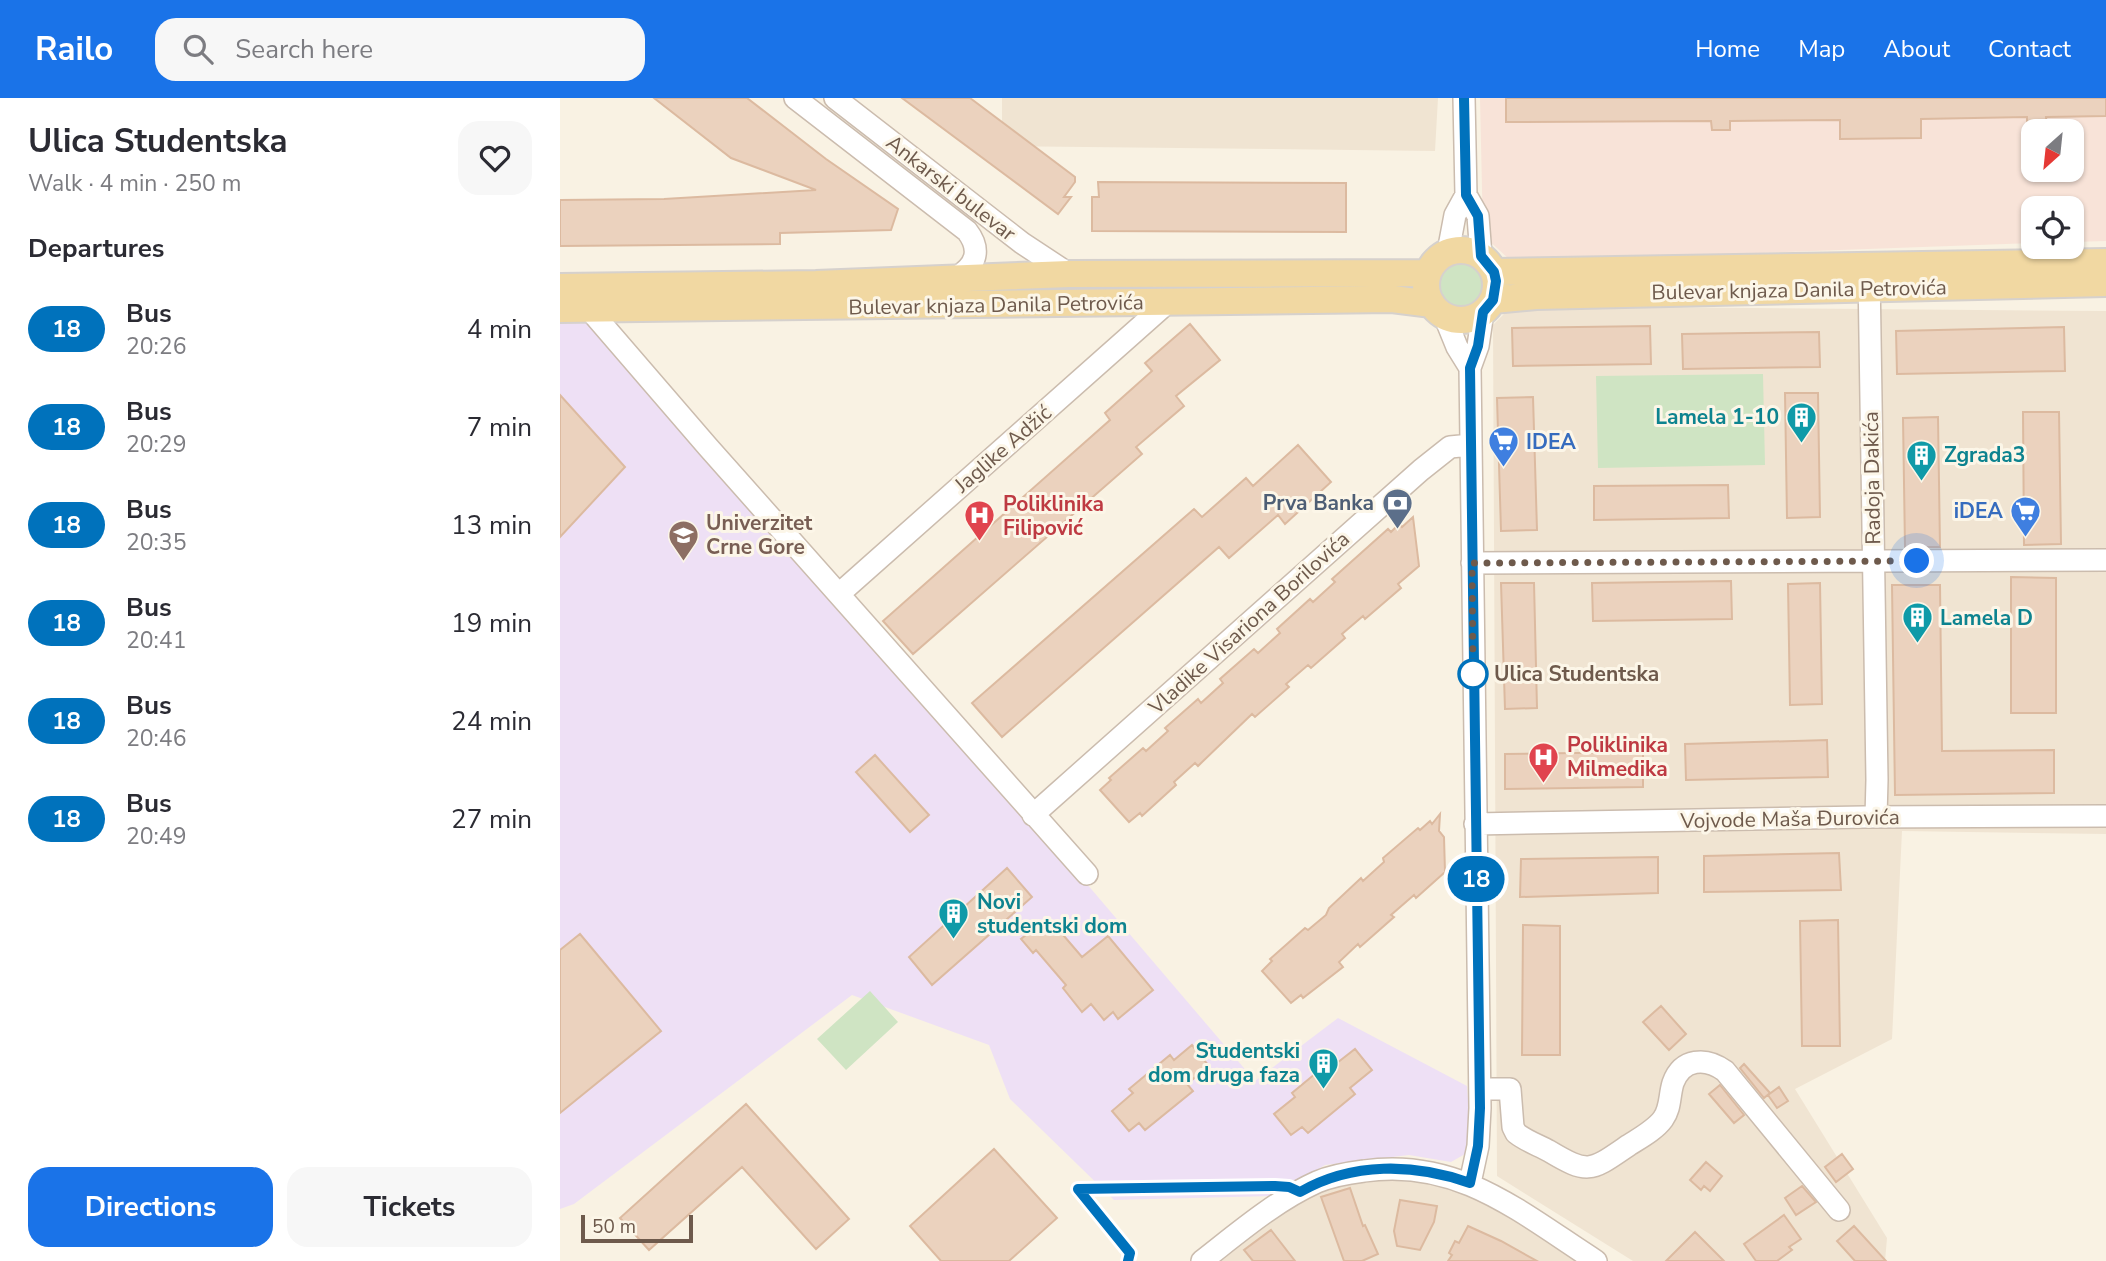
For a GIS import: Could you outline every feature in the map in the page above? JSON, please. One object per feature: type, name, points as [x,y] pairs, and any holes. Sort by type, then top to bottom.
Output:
[{"type":"main road","name":"Bulevar knjaza Danila Petrovića","points":[[1448,252],[1459,250],[1488,264],[2106,283]]},
{"type":"main road","points":[[1438,310],[1426,283],[1433,264],[1448,252]]},
{"type":"main road","name":"Bulevar knjaza Danila Petrovića","points":[[560,309],[1392,299],[1438,310],[1464,320],[1488,306],[1536,296],[2106,262]]},
{"type":"main road","points":[[1488,264],[1496,281],[1488,306]]},
{"type":"main road","name":"Bulevar knjaza Danila Petrovića","points":[[560,287],[816,284],[1069,274],[1428,273]]},
{"type":"street","name":"Ankarski bulevar","points":[[795,98],[967,231],[973,239],[976,256],[967,271],[957,277]]},
{"type":"street","name":"Ankarski bulevar","points":[[835,98],[1023,243],[1069,274]]},
{"type":"street","points":[[1464,98],[1466,195],[1478,216],[1488,264]]},
{"type":"street","points":[[1448,252],[1455,215],[1466,195]]},
{"type":"street","name":"Radoja Dakića","points":[[1870,277],[1876,817]]},
{"type":"street","name":"Jaglike Adžić","points":[[839,594],[1167,303]]},
{"type":"street","points":[[1470,1183],[1478,1146],[1480,1088],[1470,368],[1488,306]]},
{"type":"street","points":[[589,309],[1087,874]]},
{"type":"street","points":[[1438,310],[1470,368]]},
{"type":"street","name":"Vladike Visariona Borilovića","points":[[1033,815],[1421,470],[1450,447],[1471,445]]},
{"type":"street","points":[[1472,563],[2106,560]]},
{"type":"street","name":"Vojvode Maša Đurovića","points":[[1475,824],[2106,816]]},
{"type":"street","points":[[1480,1088],[1510,1089],[1513,1127],[1516,1133],[1570,1165],[1592,1167],[1605,1162],[1659,1125],[1669,1108],[1673,1083],[1681,1072],[1692,1063],[1703,1060],[1714,1063],[1725,1071],[1839,1210]]},
{"type":"street","points":[[1202,1261],[1252,1223],[1318,1181],[1348,1174],[1399,1168],[1429,1171],[1470,1183],[1596,1261]]},
{"type":"shaded area","points":[[1002,98],[1438,98],[1435,151],[1002,146]]},
{"type":"shaded area","points":[[1480,98],[2106,98],[2106,241],[2084,242],[2084,196],[2021,196],[2021,243],[1512,262],[1483,235]]},
{"type":"shaded area","points":[[1512,306],[2106,311],[2106,834],[1902,831],[1892,1039],[1795,1089],[1887,1238],[1885,1261],[1633,1261],[1497,1176],[1493,325]]},
{"type":"shaded area","name":"Univerzitet Crne Gore","points":[[560,321],[593,321],[1017,802],[1255,1081],[1338,1018],[1467,1086],[1472,1150],[1451,1162],[1409,1155],[1325,1165],[1274,1196],[1114,1200],[1010,1099],[989,1045],[852,995],[574,1204],[560,1209]]},
{"type":"shaded area","points":[[1369,1179],[1424,1183],[1470,1193],[1587,1261],[1216,1261],[1320,1185]]},
{"type":"green space","points":[[1462,261],[1479,268],[1486,285],[1479,302],[1462,309],[1445,302],[1438,285],[1445,268]]},
{"type":"green space","points":[[1763,374],[1765,465],[1598,468],[1596,376]]},
{"type":"green space","points":[[870,991],[898,1022],[846,1070],[817,1039]]},
{"type":"building","points":[[654,98],[747,98],[826,159],[898,209],[891,230],[780,233],[780,244],[560,246],[560,200],[664,199],[816,190],[731,158]]},
{"type":"building","points":[[902,98],[970,98],[1075,177],[1075,182],[1064,197],[1071,197],[1058,214]]},
{"type":"building","points":[[1506,98],[2106,98],[2106,116],[1921,119],[1921,138],[1840,139],[1840,120],[1730,121],[1730,130],[1712,130],[1711,121],[1506,122]]},
{"type":"building","points":[[1098,182],[1346,183],[1346,232],[1092,231],[1092,197],[1099,197]]},
{"type":"building","points":[[1190,324],[1220,360],[1176,396],[1184,406],[1136,447],[1142,454],[913,654],[883,621],[1110,420],[1105,413],[1152,371],[1145,363]]},
{"type":"building","points":[[1650,326],[1651,364],[1513,366],[1512,328]]},
{"type":"building","points":[[2064,327],[2065,371],[1897,374],[1896,331]]},
{"type":"building","points":[[1819,332],[1820,367],[1683,369],[1682,334]]},
{"type":"building","name":"Lamela 1-10","points":[[1785,393],[1818,393],[1820,517],[1787,518]]},
{"type":"building","points":[[560,395],[625,467],[560,537]]},
{"type":"building","points":[[1533,397],[1537,530],[1501,531],[1497,398]]},
{"type":"building","points":[[2023,412],[2059,412],[2061,544],[2024,545]]},
{"type":"building","name":"Zgrada3","points":[[1938,417],[1940,547],[1905,547],[1903,418]]},
{"type":"building","points":[[1298,445],[1331,482],[1285,524],[1278,515],[1229,558],[1219,547],[1002,737],[972,703],[1194,509],[1202,517],[1246,478],[1253,486]]},
{"type":"building","points":[[1728,485],[1729,518],[1594,520],[1594,486]]},
{"type":"building","points":[[1413,517],[1419,566],[1398,584],[1401,588],[1365,619],[1363,616],[1342,634],[1345,638],[1311,668],[1308,665],[1286,684],[1289,687],[1255,717],[1252,714],[1198,766],[1195,763],[1174,782],[1176,785],[1142,816],[1140,813],[1129,822],[1100,790],[1111,780],[1109,778],[1143,748],[1146,751],[1168,731],[1165,728],[1198,699],[1201,703],[1223,683],[1220,679],[1254,649],[1258,653],[1280,633],[1277,629],[1310,599],[1313,602],[1335,582],[1332,579],[1388,529],[1391,532],[1399,524],[1402,527]]},
{"type":"building","points":[[2011,577],[2056,578],[2056,713],[2011,713]]},
{"type":"building","points":[[1731,581],[1732,619],[1593,621],[1592,583]]},
{"type":"building","points":[[1501,583],[1534,583],[1537,708],[1505,709]]},
{"type":"building","points":[[1820,583],[1822,704],[1790,705],[1788,584]]},
{"type":"building","name":"Lamela D","points":[[1892,585],[1940,585],[1942,751],[2054,750],[2054,793],[1895,795]]},
{"type":"building","points":[[1827,740],[1828,777],[1686,780],[1685,744]]},
{"type":"building","points":[[1643,752],[1643,787],[1505,789],[1505,754]]},
{"type":"building","points":[[875,755],[929,815],[910,832],[856,772]]},
{"type":"building","points":[[1440,814],[1439,831],[1444,837],[1445,872],[1416,898],[1414,895],[1391,915],[1394,917],[1360,947],[1358,944],[1339,962],[1343,967],[1303,998],[1301,995],[1291,1003],[1262,971],[1272,961],[1270,959],[1305,928],[1308,930],[1326,915],[1329,908],[1361,878],[1363,881],[1384,862],[1383,858],[1418,828],[1420,830],[1430,821],[1432,824]]},
{"type":"building","points":[[1839,853],[1841,890],[1704,892],[1704,856]]},
{"type":"building","points":[[1658,857],[1658,893],[1520,897],[1521,859]]},
{"type":"building","name":"Novi studentski dom","points":[[1007,868],[1032,897],[932,985],[909,957]]},
{"type":"building","points":[[1838,920],[1840,1046],[1802,1046],[1800,921]]},
{"type":"building","points":[[1042,922],[1046,927],[1052,922],[1082,957],[1108,936],[1153,990],[1118,1019],[1113,1012],[1104,1020],[1091,1004],[1082,1012],[1063,988],[1066,985],[1036,950],[1033,953],[1021,939]]},
{"type":"building","points":[[1523,925],[1560,926],[1560,1055],[1522,1055]]},
{"type":"building","points":[[580,934],[661,1031],[560,1113],[560,950]]},
{"type":"building","points":[[1661,1006],[1686,1034],[1669,1050],[1643,1022]]},
{"type":"building","points":[[1192,1045],[1209,1066],[1187,1084],[1193,1091],[1145,1130],[1139,1123],[1129,1131],[1112,1111],[1133,1093],[1129,1089],[1170,1055],[1174,1060]]},
{"type":"building","name":"Studentski dom druga faza","points":[[1355,1049],[1372,1070],[1350,1088],[1355,1094],[1308,1133],[1302,1127],[1291,1135],[1274,1114],[1295,1097],[1292,1093],[1333,1059],[1337,1063]]},
{"type":"building","points":[[1744,1064],[1770,1093],[1764,1098],[1740,1068]]},
{"type":"building","points":[[1720,1085],[1744,1115],[1734,1123],[1709,1094]]},
{"type":"building","points":[[1779,1087],[1788,1101],[1777,1108],[1768,1095]]},
{"type":"building","points":[[746,1104],[849,1219],[816,1249],[742,1167],[649,1250],[620,1218]]},
{"type":"building","points":[[994,1149],[1057,1218],[1009,1261],[941,1261],[910,1226]]},
{"type":"building","points":[[1842,1154],[1853,1169],[1836,1182],[1825,1167]]},
{"type":"building","points":[[1706,1162],[1722,1176],[1710,1191],[1704,1186],[1701,1190],[1690,1180]]},
{"type":"building","points":[[1802,1186],[1816,1202],[1796,1215],[1785,1198]]},
{"type":"building","points":[[1350,1188],[1363,1226],[1365,1225],[1378,1254],[1362,1261],[1344,1261],[1321,1197]]},
{"type":"building","points":[[1400,1200],[1437,1206],[1434,1222],[1420,1250],[1397,1246],[1394,1231]]},
{"type":"building","points":[[1784,1215],[1801,1239],[1789,1247],[1792,1250],[1777,1261],[1756,1261],[1744,1244]]},
{"type":"building","points":[[1468,1226],[1537,1261],[1448,1261],[1455,1241],[1459,1243]]},
{"type":"building","points":[[1854,1226],[1886,1261],[1855,1261],[1837,1241]]},
{"type":"building","points":[[1271,1230],[1295,1261],[1253,1261],[1244,1250]]},
{"type":"building","points":[[1695,1232],[1724,1261],[1666,1261]]},
{"type":"bus line","name":"18","points":[[1128,1261],[1130,1253],[1078,1189],[1275,1186],[1289,1187],[1300,1192],[1318,1181],[1382,1168],[1429,1171],[1470,1183],[1480,1130],[1470,368],[1478,346],[1483,312],[1493,300],[1496,281],[1489,263],[1481,256],[1478,216],[1466,195],[1464,98]]},
{"type":"place","name":"Lamela 1-10","points":[[1802,444]]},
{"type":"place","name":"IDEA","points":[[1503,469]]},
{"type":"place","name":"Zgrada3","points":[[1921,482]]},
{"type":"place","name":"Prva Banka","points":[[1397,530]]},
{"type":"place","name":"iDEA","points":[[2026,538]]},
{"type":"place","name":"Poliklinika Filipović","points":[[980,543]]},
{"type":"place","name":"Univerzitet Crne Gore","points":[[683,562]]},
{"type":"place","name":"Lamela D","points":[[1917,645]]},
{"type":"place","name":"Ulica Studentska","points":[[1473,674]]},
{"type":"place","name":"Poliklinika Milmedika","points":[[1544,784]]},
{"type":"place","name":"Novi studentski dom","points":[[954,941]]},
{"type":"place","name":"Studentski dom druga faza","points":[[1323,1090]]},
{"type":"route","points":[[1473,674],[1472,563],[1917,561]]}]
